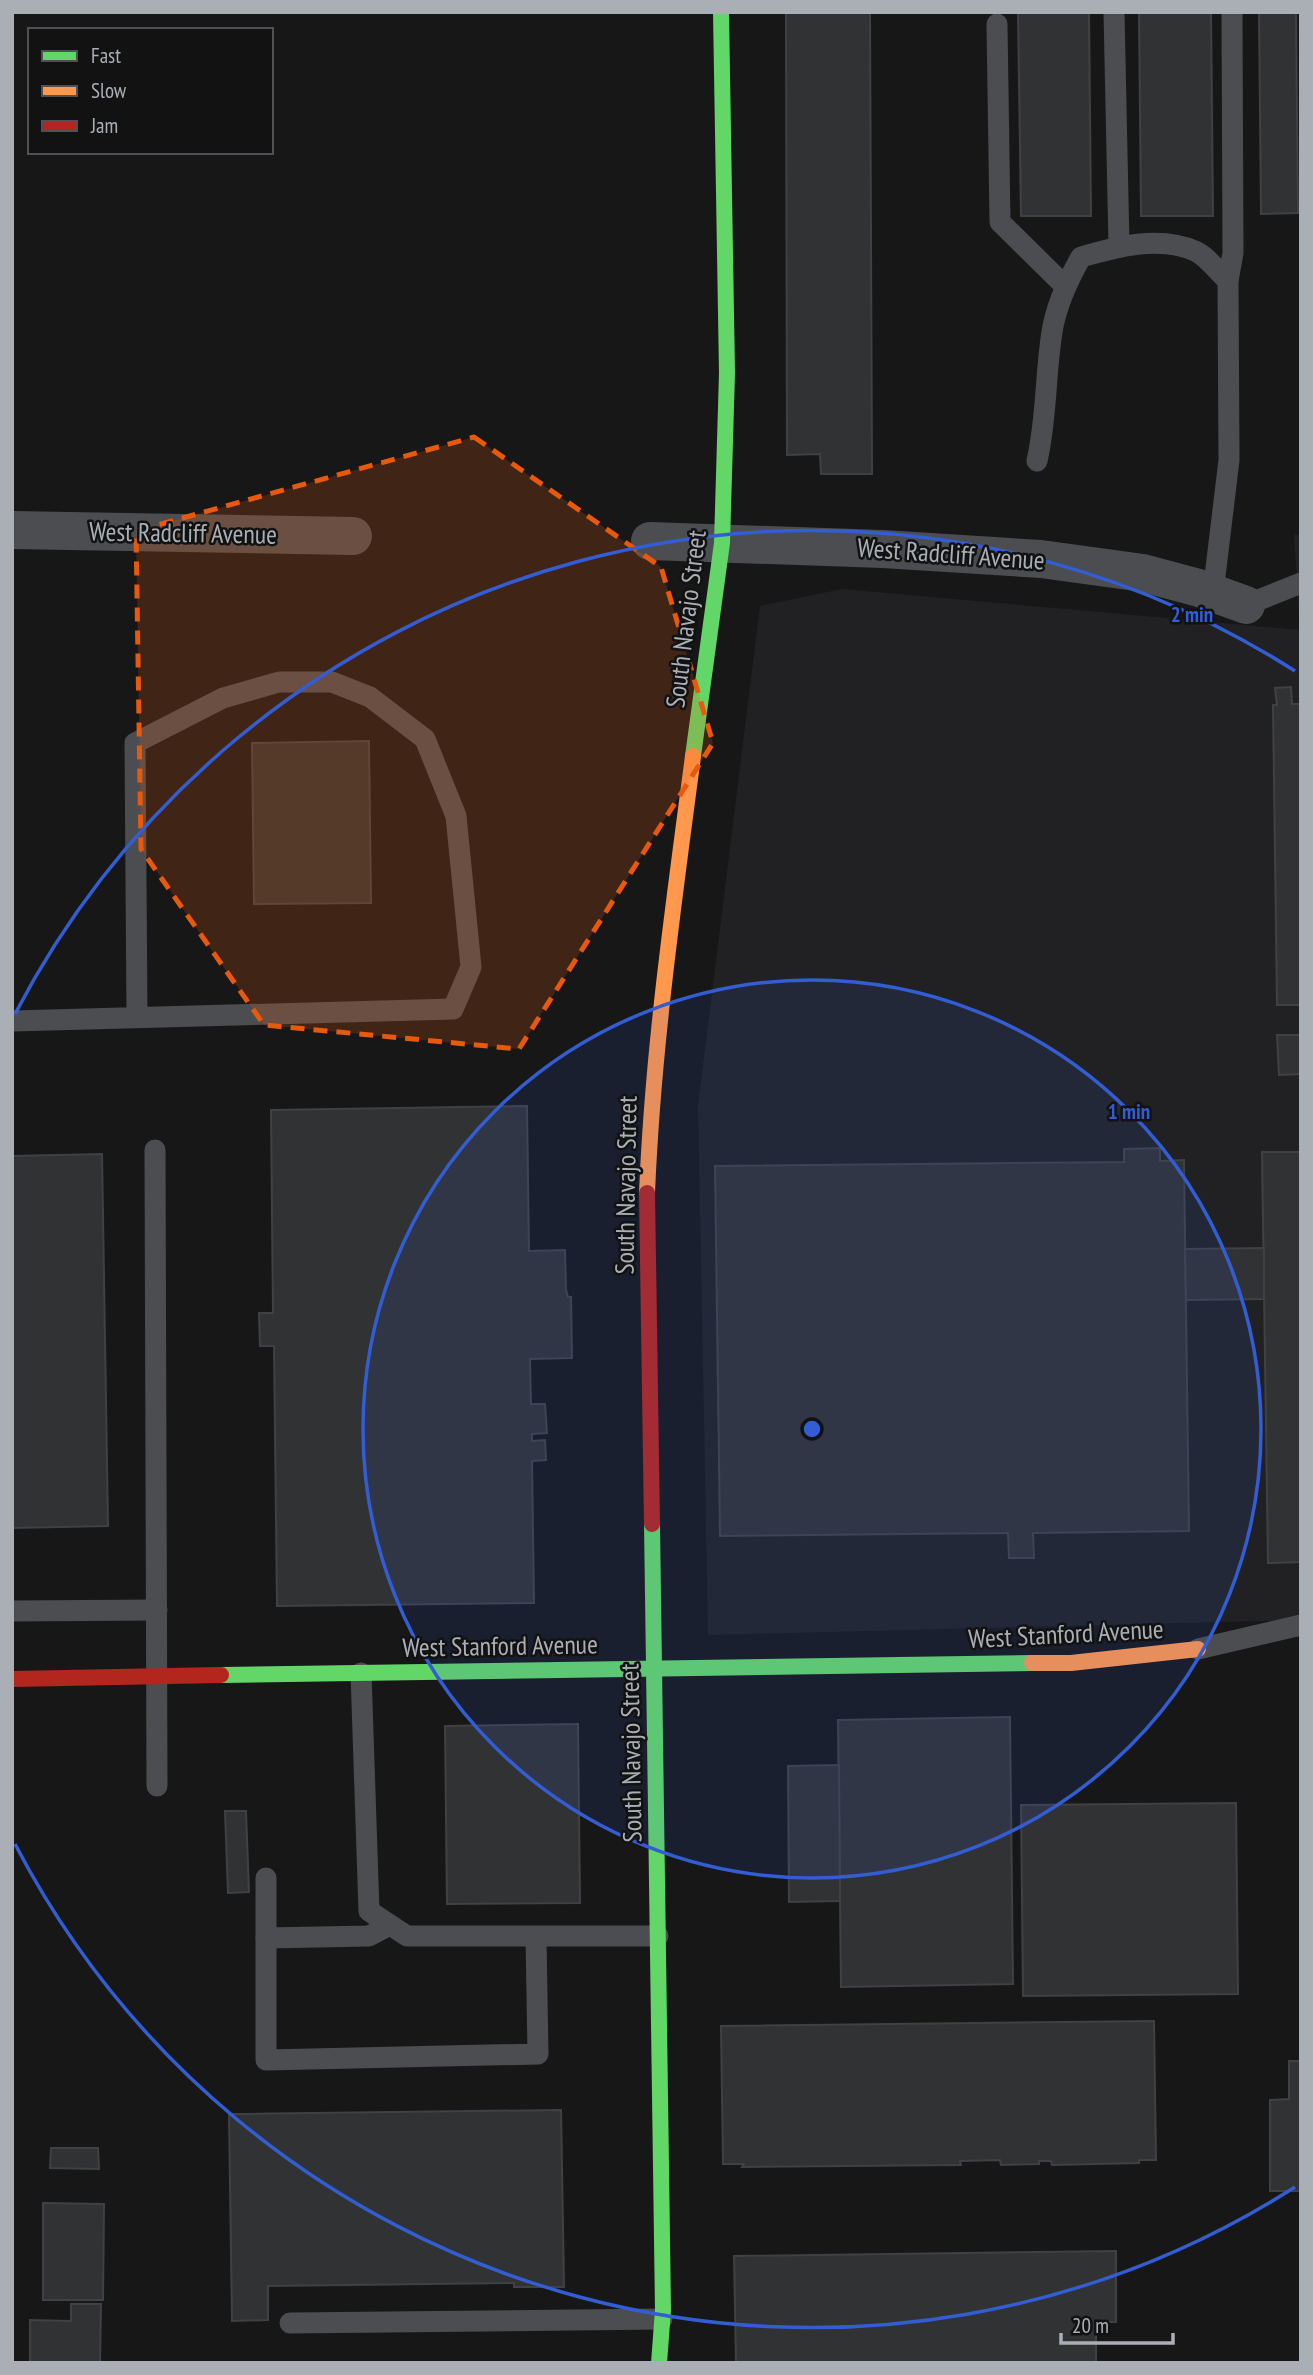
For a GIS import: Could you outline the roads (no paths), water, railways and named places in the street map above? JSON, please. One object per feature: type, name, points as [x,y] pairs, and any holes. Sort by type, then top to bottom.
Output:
[{"type":"street","name":"South Navajo Street","points":[[659,2363],[662,2319],[647,1195],[650,1120],[664,976],[722,543],[727,373],[721,12]]},
{"type":"street","name":"West Radcliff Avenue","points":[[12,530],[353,536]]},
{"type":"street","name":"West Radcliff Avenue","points":[[650,541],[883,549],[1041,559],[1143,573],[1230,599]]},
{"type":"street","name":"West Stanford Avenue","points":[[12,1679],[1071,1663],[1198,1649]]},
{"type":"lane","points":[[1114,12],[1119,246]]},
{"type":"lane","points":[[1232,12],[1233,253],[1228,281],[1230,599],[1301,583]]},
{"type":"lane","points":[[997,24],[1000,222],[1065,286]]},
{"type":"lane","points":[[1037,461],[1043,434],[1052,331],[1065,286],[1081,257],[1119,246],[1164,243],[1197,251],[1228,281]]},
{"type":"lane","points":[[12,1020],[137,1017],[453,1009],[471,967],[456,816],[425,739],[370,697],[345,687],[332,682],[279,682],[223,698],[135,743],[137,1017]]},
{"type":"lane","points":[[155,1150],[157,1786]]},
{"type":"lane","points":[[12,1611],[156,1610]]},
{"type":"lane","points":[[1198,1649],[1301,1625]]},
{"type":"lane","points":[[361,1673],[369,1911],[407,1936],[657,1936]]},
{"type":"lane","points":[[266,1878],[266,2060],[538,2054],[537,1937]]},
{"type":"lane","points":[[266,1938],[369,1936],[390,1925]]},
{"type":"lane","points":[[290,2323],[662,2319]]}]
